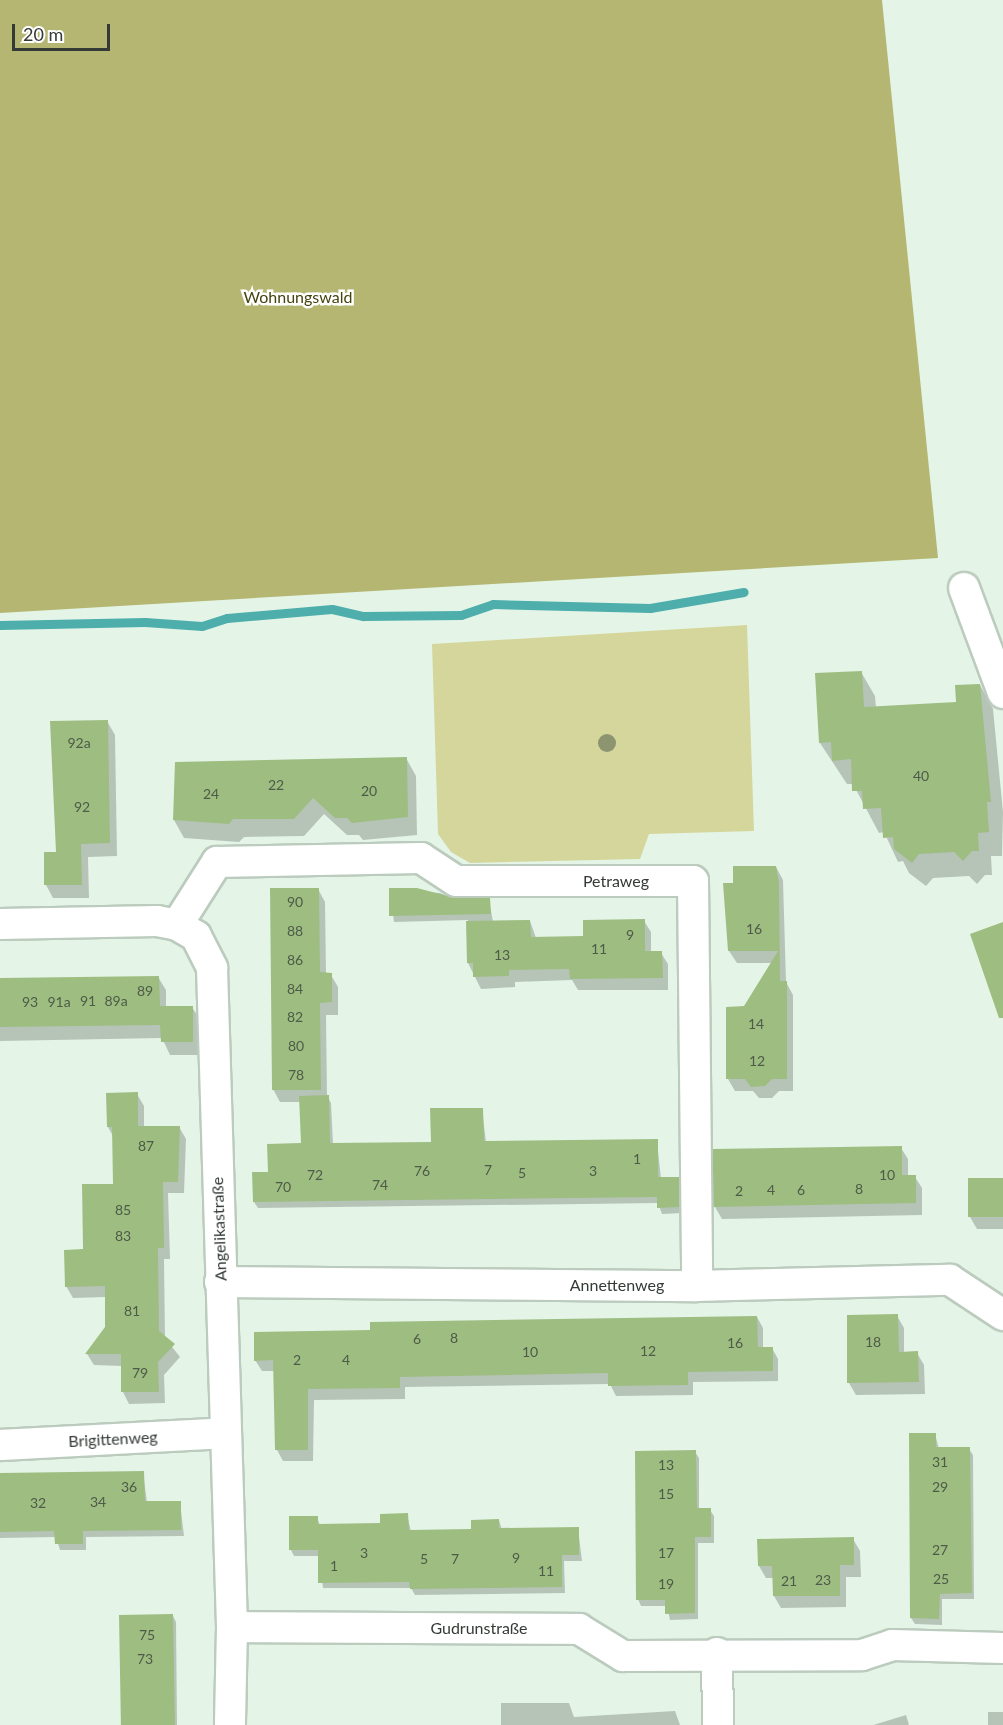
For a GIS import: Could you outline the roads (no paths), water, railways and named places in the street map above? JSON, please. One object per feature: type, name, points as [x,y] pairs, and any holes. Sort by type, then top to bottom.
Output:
[{"type":"street","points":[[964,588],[1003,693]]},
{"type":"street","name":"Petraweg","points":[[177,925],[217,862],[421,858],[456,881],[693,881],[697,1286]]},
{"type":"street","points":[[0,924],[157,921],[177,925]]},
{"type":"street","name":"Angelikastraße","points":[[177,925],[196,936],[212,968],[232,1627],[230,1725]]},
{"type":"street","name":"Annettenweg","points":[[220,1282],[697,1286],[950,1280],[1003,1315]]},
{"type":"street","name":"Brigittenweg","points":[[0,1445],[226,1433]]},
{"type":"street","name":"Gudrunstraße","points":[[232,1627],[579,1629],[622,1656],[717,1653],[862,1655],[892,1645],[1003,1648]]},
{"type":"street","points":[[717,1653],[718,1725]]},
{"type":"waterway","points":[[0,625],[145,622],[202,626],[227,618],[332,609],[363,616],[461,615],[493,604],[650,608],[744,592]]},
{"type":"park label","name":"Wohnungswald","points":[[298,297]]}]
